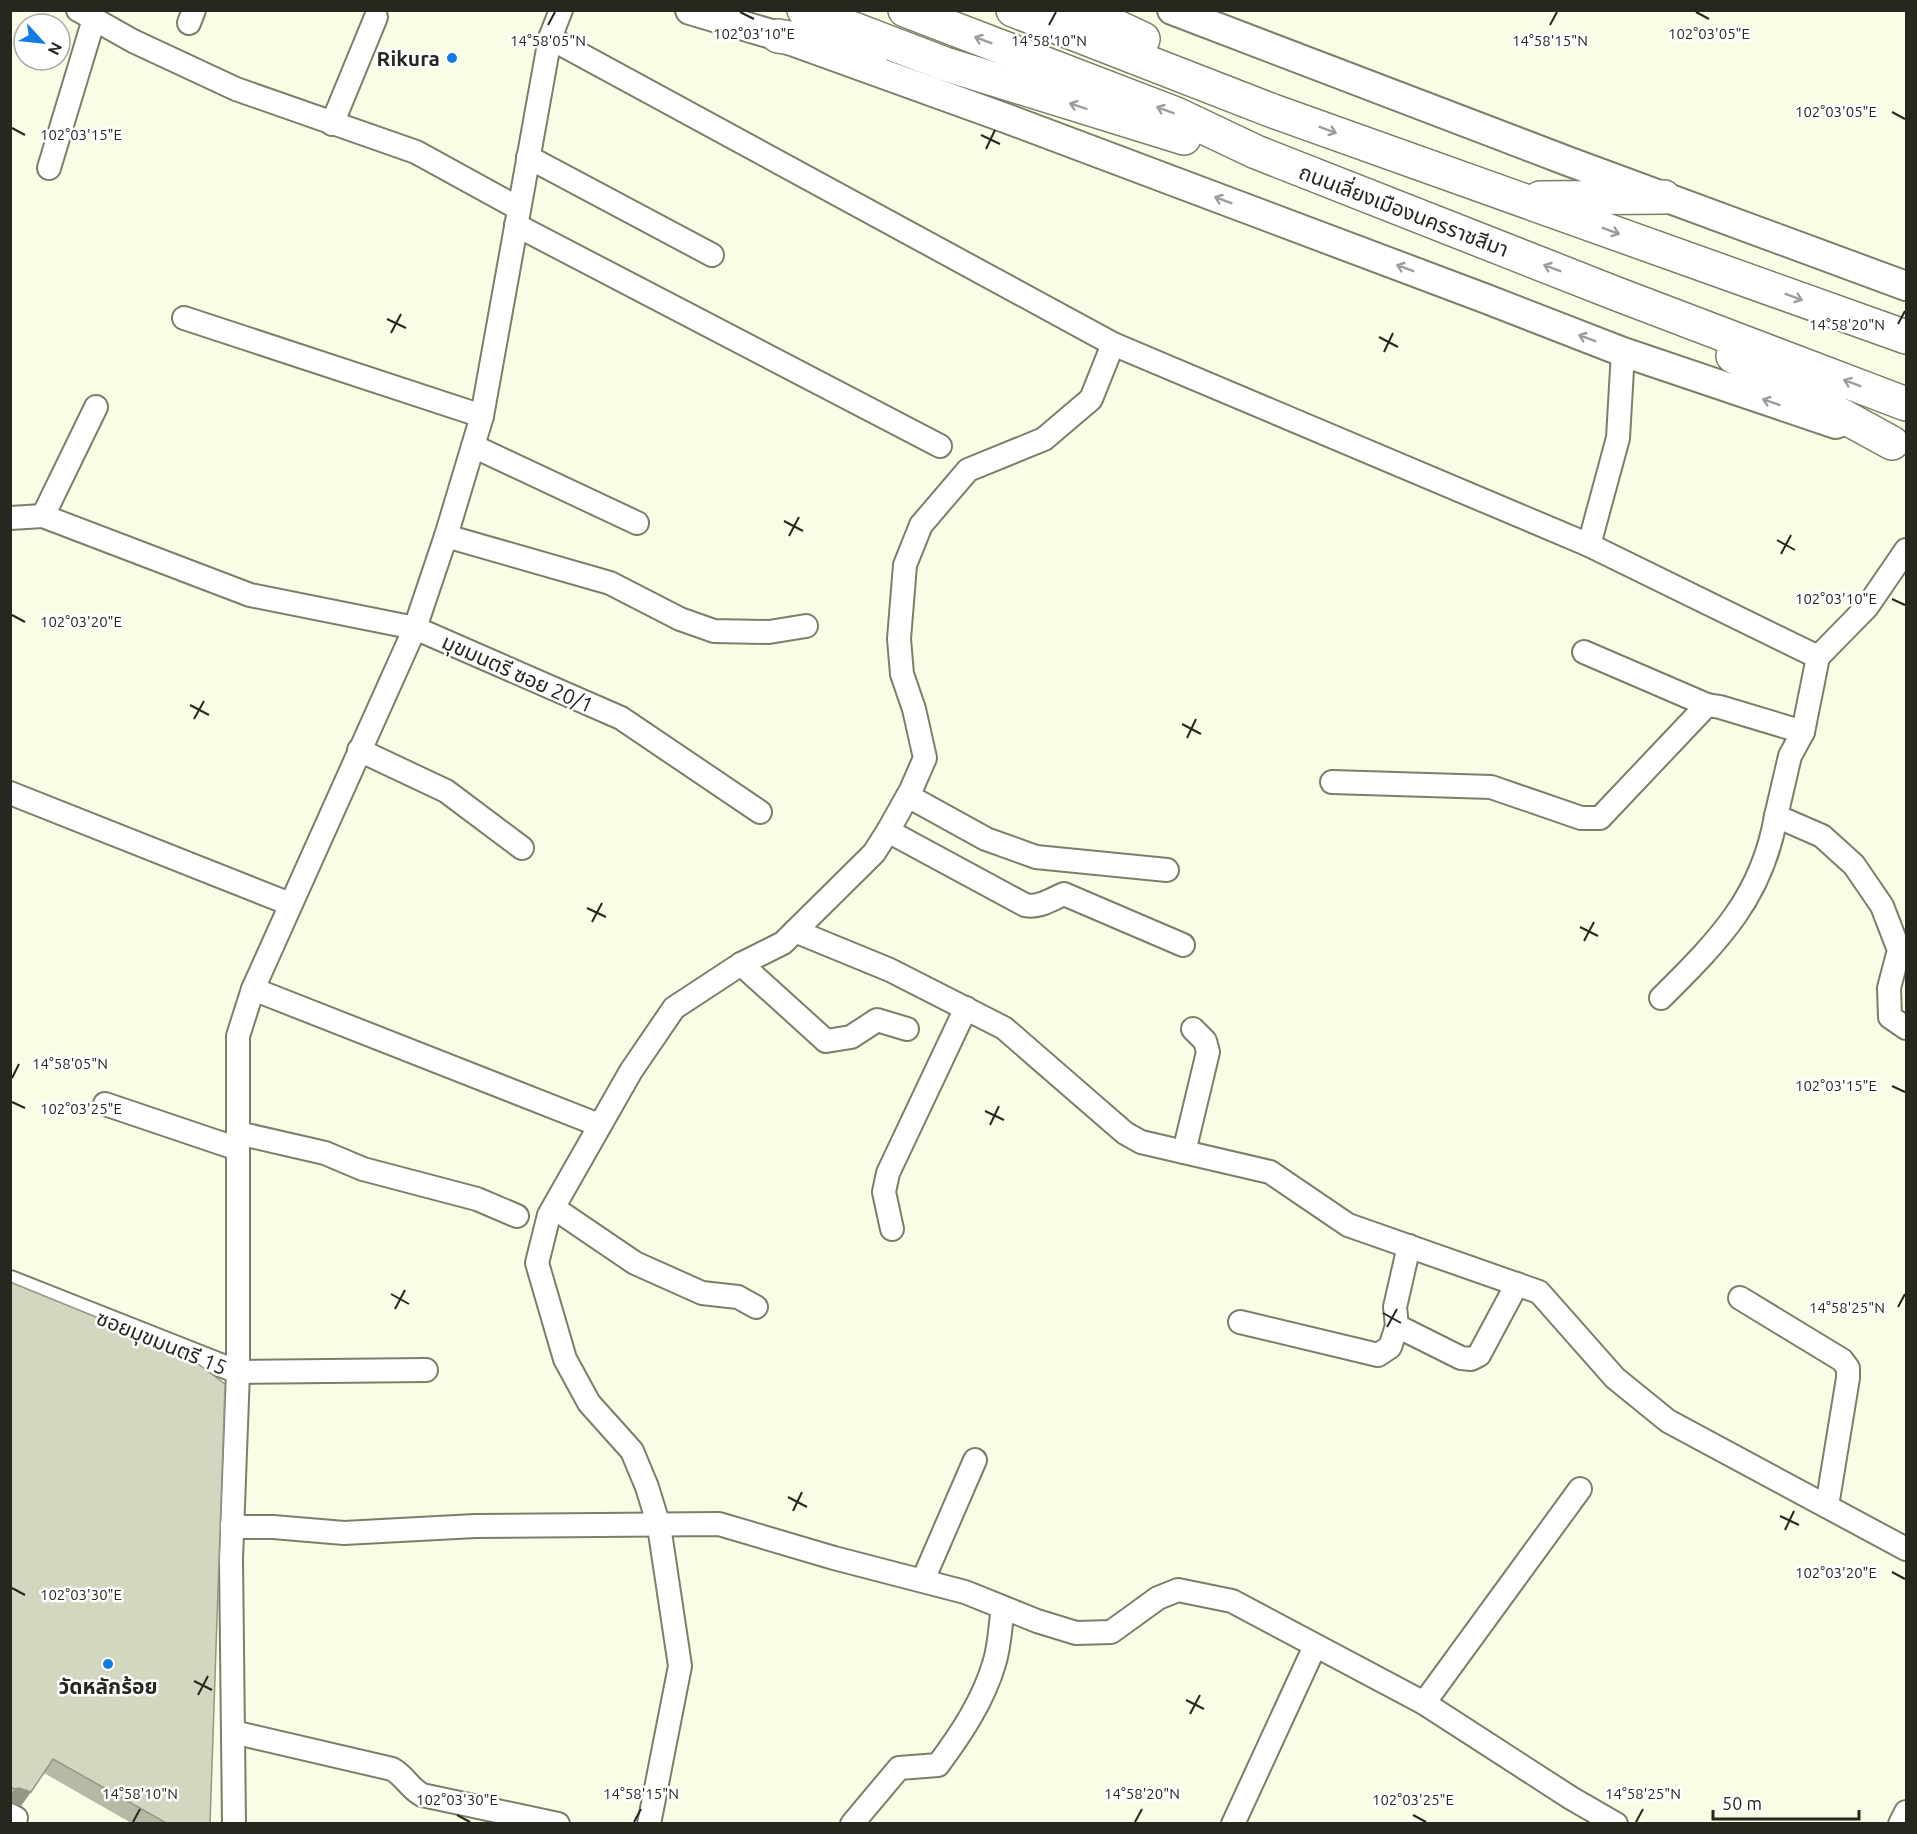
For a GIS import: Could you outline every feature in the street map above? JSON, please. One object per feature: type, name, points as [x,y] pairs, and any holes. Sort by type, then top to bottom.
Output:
[{"type":"highway","points":[[804,10],[945,64],[1174,136],[1256,152]]},
{"type":"highway","name":"ถนนเลี่ยงเมืองนครราชสีมา","points":[[905,10],[1176,114],[1256,152],[1617,294],[1906,404]]},
{"type":"highway","points":[[1013,10],[1273,111],[1906,337]]},
{"type":"highway","points":[[1081,10],[1167,50],[1273,111]]},
{"type":"highway","points":[[778,36],[945,64]]},
{"type":"highway","points":[[1517,198],[1664,197]]},
{"type":"highway","points":[[1617,294],[1899,445]]},
{"type":"main road","points":[[690,10],[778,36],[1008,119],[1623,352],[1899,445]]},
{"type":"main road","points":[[1172,10],[1664,197],[1906,286]]},
{"type":"street","points":[[234,1824],[231,1527],[237,1372],[238,1036],[253,989],[415,627],[447,536],[482,416],[550,38],[561,10]]},
{"type":"street","points":[[49,168],[86,15],[133,41],[236,89],[416,152],[517,217],[940,446]]},
{"type":"street","points":[[332,124],[376,17]]},
{"type":"street","points":[[550,38],[1113,344],[1589,546],[1818,657]]},
{"type":"street","points":[[528,157],[712,255]]},
{"type":"street","points":[[184,318],[482,416]]},
{"type":"street","points":[[649,1824],[680,1666],[659,1526],[647,1487],[632,1451],[589,1403],[566,1359],[537,1263],[549,1215],[631,1071],[674,1008],[741,964],[783,943],[874,853],[908,796],[925,758],[914,709],[902,674],[899,639],[905,565],[921,525],[968,470],[1044,439],[1091,399],[1113,344]]},
{"type":"street","points":[[1589,546],[1618,438],[1623,352]]},
{"type":"street","points":[[10,518],[43,516],[96,407]]},
{"type":"street","points":[[473,446],[637,523]]},
{"type":"street","name":"มุขมนตรี ซอย 20/1","points":[[43,516],[250,596],[415,627],[621,718],[760,812]]},
{"type":"street","points":[[447,536],[610,583],[680,619],[714,631],[769,632],[806,626]]},
{"type":"street","points":[[1661,998],[1710,949],[1736,915],[1759,876],[1772,843],[1790,756],[1803,732],[1818,657],[1867,608],[1906,550]]},
{"type":"street","points":[[1584,652],[1707,705],[1803,732]]},
{"type":"street","points":[[1332,782],[1491,787],[1581,818],[1600,818],[1707,705]]},
{"type":"street","points":[[359,750],[446,791],[522,848]]},
{"type":"street","points":[[10,793],[290,904]]},
{"type":"street","points":[[908,796],[987,839],[1036,857],[1167,870]]},
{"type":"street","points":[[1776,816],[1822,836],[1854,865],[1882,906],[1899,950],[1889,988],[1890,1017],[1906,1028]]},
{"type":"street","points":[[888,831],[1025,905],[1034,907],[1064,894],[1183,945]]},
{"type":"street","points":[[795,931],[890,970],[1004,1028],[1125,1133],[1141,1142],[1270,1172],[1348,1225],[1539,1292],[1615,1378],[1668,1421],[1906,1550]]},
{"type":"street","points":[[741,964],[826,1041],[851,1037],[877,1020],[907,1029]]},
{"type":"street","points":[[253,989],[599,1125]]},
{"type":"street","points":[[892,1229],[884,1191],[888,1173],[966,1008]]},
{"type":"street","points":[[1184,1152],[1208,1052],[1204,1041],[1193,1029]]},
{"type":"street","points":[[105,1104],[238,1141],[325,1154],[363,1169],[477,1199],[518,1216]]},
{"type":"street","points":[[554,1208],[635,1263],[702,1293],[738,1296],[756,1307]]},
{"type":"street","points":[[1240,1322],[1378,1355],[1390,1347],[1397,1326],[1395,1307],[1409,1246]]},
{"type":"street","name":"ซอยมุขมนตรี 15","points":[[10,1282],[237,1372],[426,1370]]},
{"type":"street","points":[[1397,1326],[1461,1358],[1471,1359],[1479,1355],[1517,1284]]},
{"type":"street","points":[[1740,1298],[1842,1360],[1848,1368],[1827,1506]]},
{"type":"street","points":[[923,1580],[975,1460]]},
{"type":"street","points":[[1424,1703],[1580,1489]]},
{"type":"street","points":[[231,1527],[273,1527],[344,1533],[475,1526],[719,1524],[834,1558],[965,1592],[1003,1608],[1076,1633],[1111,1632],[1158,1598],[1179,1590],[1232,1601],[1424,1703],[1571,1798],[1617,1824]]},
{"type":"street","points":[[852,1824],[899,1768],[938,1765],[957,1740],[975,1709],[995,1663],[1003,1608]]},
{"type":"street","points":[[1233,1824],[1315,1646]]},
{"type":"street","points":[[233,1732],[392,1769],[402,1775],[412,1790],[422,1795],[558,1824]]},
{"type":"street","points":[[1900,1824],[1906,1812]]},
{"type":"street","points":[[10,1815],[16,1818],[14,1824]]},
{"type":"building","name":"วัดหลักร้อย","points":[[10,1282],[182,1352],[225,1384],[210,1824],[168,1824],[53,1759],[31,1792],[10,1787]]},
{"type":"place","name":"Rikura","points":[[452,58]]},
{"type":"place","name":"วัดหลักร้อย","points":[[108,1664]]}]
